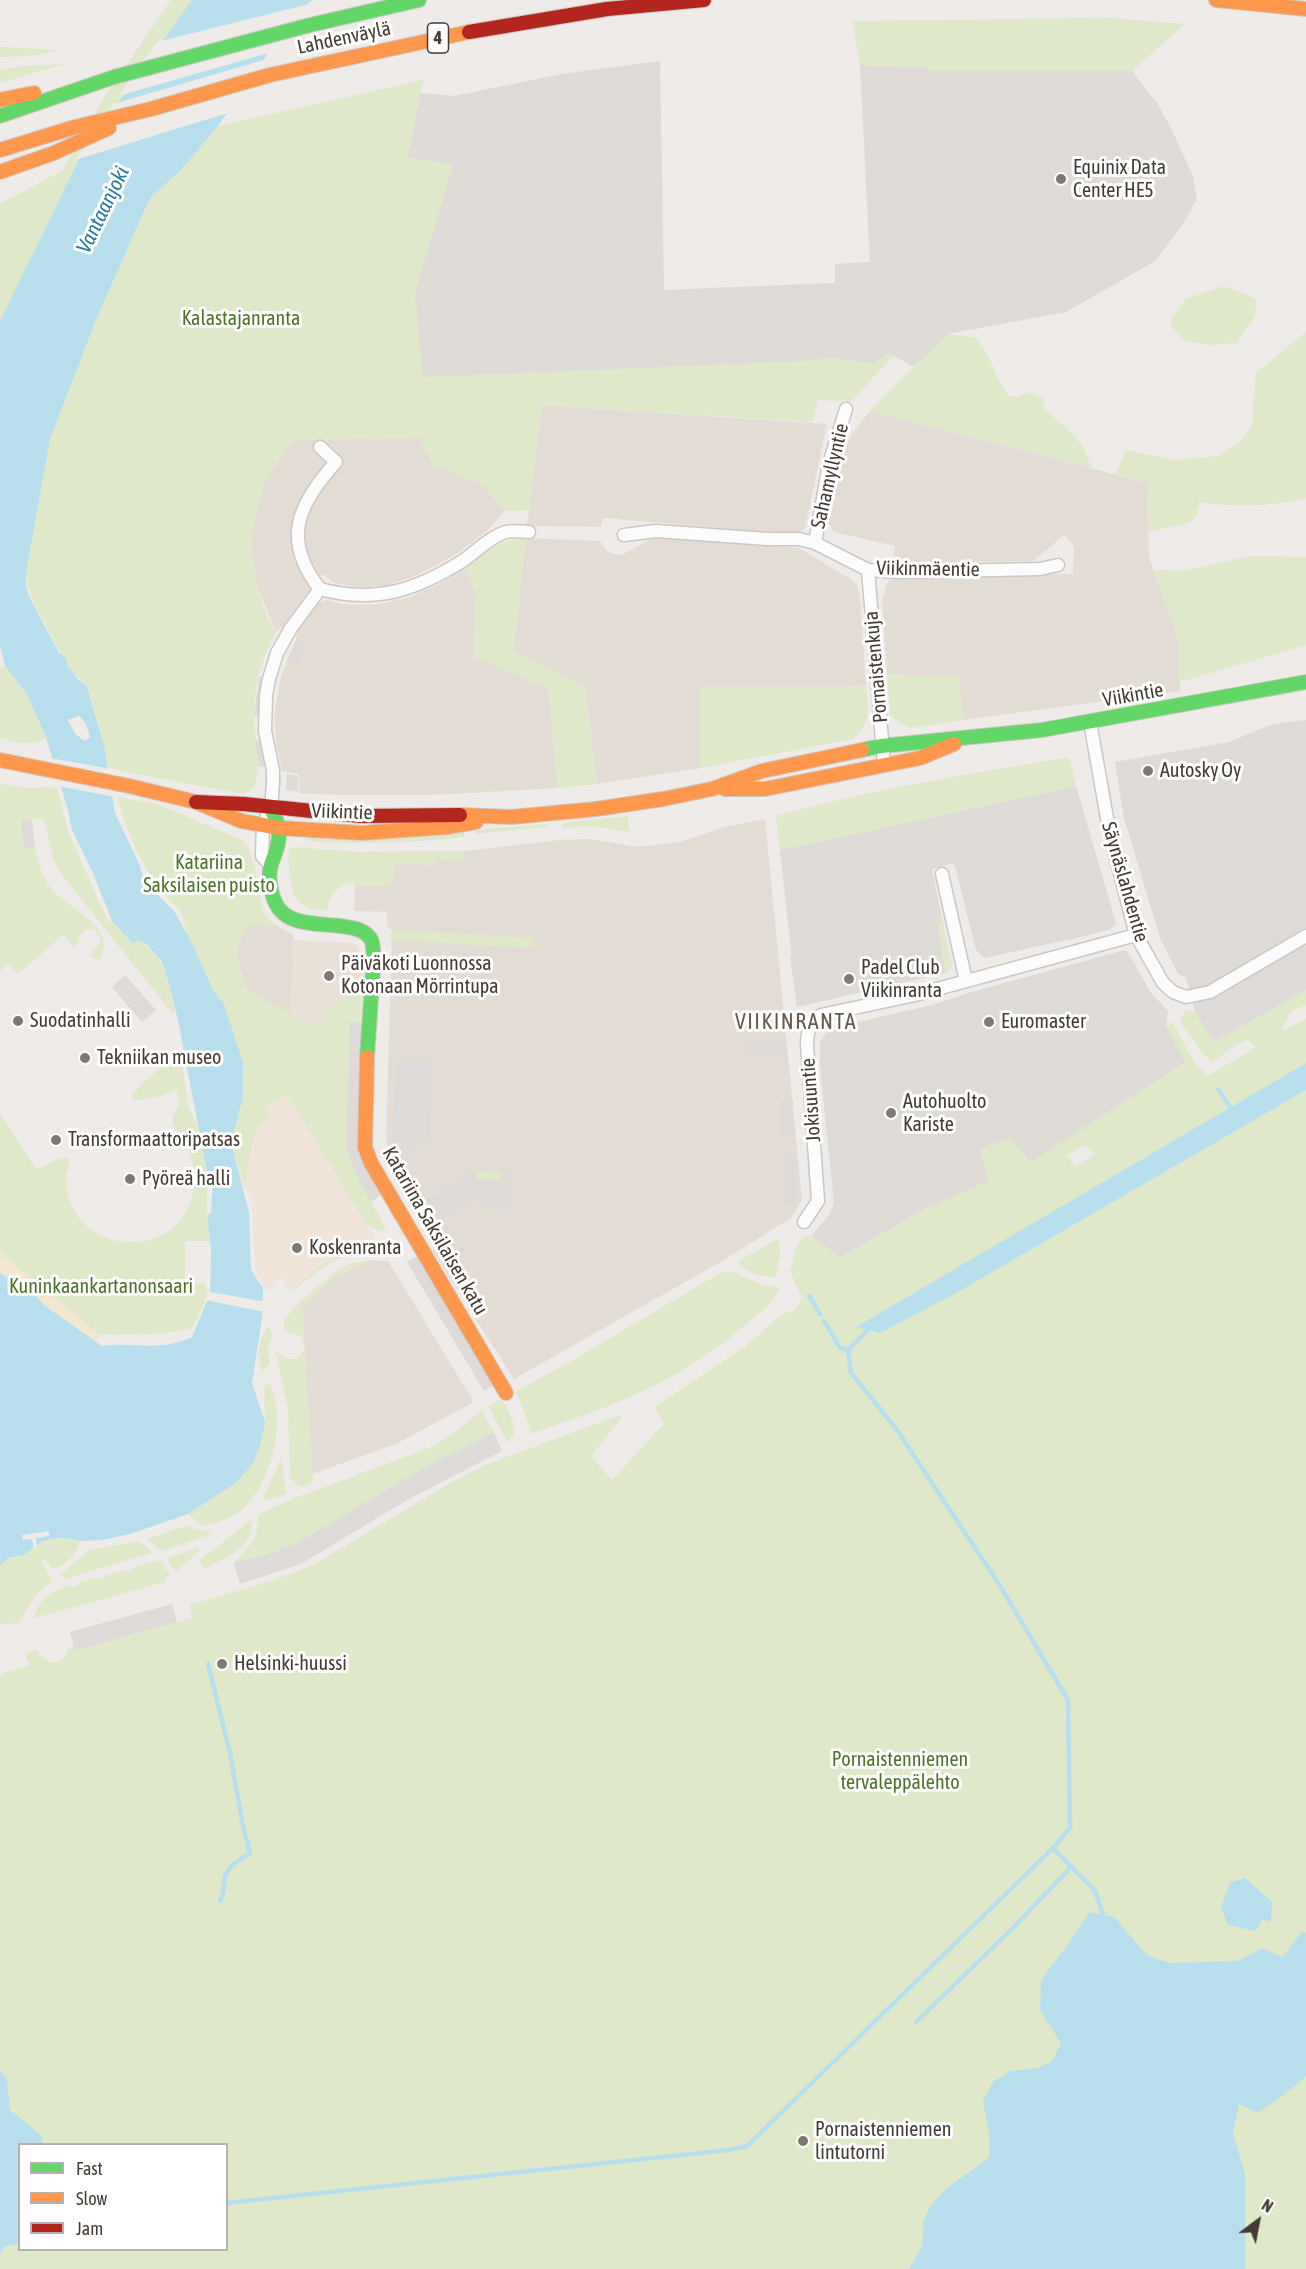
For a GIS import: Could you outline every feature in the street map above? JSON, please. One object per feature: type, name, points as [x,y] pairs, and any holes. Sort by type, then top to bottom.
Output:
[{"type":"main road","name":"Lahdenväylä","points":[[0,116],[114,77],[310,25],[419,0]]},
{"type":"main road","name":"Lahdenväylä","points":[[0,150],[75,127],[151,109],[270,75],[446,36],[607,9],[705,0]]},
{"type":"main road","points":[[1216,0],[1306,9]]},
{"type":"main road","points":[[0,100],[114,77]]},
{"type":"main road","points":[[0,172],[54,153],[151,109]]},
{"type":"main road","name":"Viikintie","points":[[196,802],[244,804],[361,816],[448,814],[488,817],[596,809],[712,789],[762,771],[881,747],[919,741],[966,740],[1090,722],[1292,687],[1306,682]]},
{"type":"main road","name":"Viikintie","points":[[712,789],[765,789],[920,758],[966,740]]},
{"type":"main road","name":"Viikintie","points":[[0,760],[196,802],[236,819],[279,828],[362,833],[389,832],[470,824],[488,817]]},
{"type":"main road","points":[[271,808],[279,828]]},
{"type":"main road","name":"Katariina Saksilaisen katu","points":[[279,828],[275,858],[271,866],[273,896],[284,914],[303,925],[356,927],[371,938],[374,945],[368,1024],[365,1147],[371,1163],[506,1393]]},
{"type":"street","name":"Sahamyllyntie","points":[[815,543],[829,464],[846,409]]},
{"type":"street","points":[[320,447],[336,462],[310,493],[303,507],[299,531],[299,550],[303,562],[320,589],[360,596],[378,596],[426,581],[506,532],[529,532]]},
{"type":"street","name":"Viikinmäentie","points":[[624,535],[656,531],[799,539],[815,543],[868,570],[899,572],[1014,570],[1040,569],[1058,565]]},
{"type":"street","name":"Pornaistenkuja","points":[[868,570],[884,764]]},
{"type":"street","points":[[263,825],[271,808],[273,770],[264,714],[269,679],[277,652],[291,628],[320,589]]},
{"type":"street","name":"Säynäslahdentie","points":[[1090,722],[1110,835],[1136,935],[1163,983],[1173,992],[1192,997],[1210,992],[1306,936]]},
{"type":"street","name":"Katariina Saksilaisen katu","points":[[263,825],[262,856],[271,866]]},
{"type":"street","points":[[942,874],[966,981]]},
{"type":"street","name":"Jokisuuntie","points":[[804,1222],[818,1201],[807,1035],[810,1025],[821,1015],[966,981],[1136,935]]},
{"type":"shaded area","points":[[660,61],[664,290],[835,283],[835,264],[870,262],[860,66],[927,67],[928,71],[1132,71],[1157,103],[1170,126],[1193,176],[1197,199],[1183,224],[1155,261],[1066,312],[947,334],[914,367],[888,353],[875,364],[830,358],[812,422],[362,392],[420,93],[454,96],[562,74]]},
{"type":"shaded area","points":[[542,405],[827,424],[805,528],[793,534],[603,518],[601,527],[527,526]]},
{"type":"shaded area","points":[[870,411],[1148,483],[1149,557],[1179,642],[1180,691],[963,720],[959,677],[887,674],[882,600],[887,583],[892,578],[1073,574],[1074,546],[1064,535],[1033,561],[904,563],[897,560],[894,555],[895,546],[834,532],[829,523],[844,451],[851,435]]},
{"type":"shaded area","points":[[419,438],[433,464],[482,485],[505,511],[487,531],[452,557],[413,577],[387,585],[361,588],[335,583],[322,574],[286,623],[276,632],[257,585],[252,556],[252,532],[266,479],[287,448],[296,440]]},
{"type":"shaded area","points":[[656,536],[799,548],[852,580],[857,585],[860,595],[866,685],[700,687],[700,768],[597,784],[585,687],[513,651],[526,538],[600,541],[606,550],[622,555]]},
{"type":"shaded area","points":[[464,569],[476,593],[474,657],[548,688],[558,788],[431,795],[299,793],[299,774],[282,771],[274,714],[281,676],[296,640],[298,629],[316,604],[328,600],[342,604],[374,605],[410,597],[441,583]]},
{"type":"shaded area","points":[[296,641],[305,646],[296,665],[287,660]]},
{"type":"shaded area","points":[[259,677],[265,678],[259,716],[254,716]]},
{"type":"shaded area","points":[[1306,720],[1306,990],[1195,1012],[1186,978],[1178,974],[1160,938],[1124,818],[1115,762],[1229,742],[1273,724]]},
{"type":"shaded area","points":[[261,739],[265,766],[259,767],[255,740]]},
{"type":"shaded area","points":[[287,774],[298,776],[298,792],[286,790]]},
{"type":"shaded area","points":[[1076,786],[1116,923],[1114,927],[1076,938],[984,958],[976,950],[954,863],[932,869],[952,968],[945,973],[797,1007],[780,850]]},
{"type":"shaded area","points":[[765,819],[802,1200],[791,1218],[724,1260],[514,1379],[432,1250],[446,1241],[389,1150],[386,1140],[392,930],[387,927],[387,912],[354,911],[355,886],[361,852],[465,851],[589,839],[638,847],[679,842],[724,827]]},
{"type":"shaded area","points":[[32,820],[35,847],[24,848],[21,821]]},
{"type":"shaded area","points":[[1106,905],[1112,929],[1068,940],[1064,918]]},
{"type":"shaded area","points":[[249,924],[277,926],[294,935],[291,1014],[247,989],[237,960],[238,942]]},
{"type":"shaded area","points":[[1306,938],[1306,990],[1214,1042],[1195,1012],[1192,997]]},
{"type":"shaded area","name":"Päiväkoti Luonnossa Kotonaan Mörrintupa","points":[[294,940],[353,943],[358,947],[361,959],[366,960],[363,992],[325,1023],[291,1020]]},
{"type":"shaded area","points":[[1127,951],[1151,993],[1168,1011],[1166,1026],[1186,1062],[1031,1163],[980,1150],[989,1181],[925,1209],[840,1258],[811,1236],[828,1216],[834,1204],[820,1067],[820,1042],[826,1033],[850,1024],[936,1004]]},
{"type":"shaded area","points":[[800,955],[808,1003],[797,1007],[790,956]]},
{"type":"shaded area","points":[[1119,955],[1136,1016],[1123,1020],[1109,972],[1047,989],[1043,976]]},
{"type":"shaded area","points":[[125,975],[156,1010],[142,1022],[112,987]]},
{"type":"shaded area","points":[[350,1022],[368,1024],[364,1139],[387,1191],[371,1202],[352,1167],[346,1146]]},
{"type":"shaded area","points":[[745,1040],[785,1041],[785,1052],[744,1051]]},
{"type":"shaded area","points":[[397,1060],[433,1061],[430,1140],[400,1159],[391,1145]]},
{"type":"shaded area","points":[[287,1095],[382,1247],[367,1250],[356,1248],[321,1265],[293,1288],[285,1289],[283,1277],[270,1289],[263,1288],[263,1282],[257,1275],[252,1210],[255,1205],[244,1186],[251,1142],[265,1108]]},
{"type":"shaded area","points":[[780,1100],[793,1100],[793,1133],[780,1134]]},
{"type":"shaded area","points":[[796,1156],[797,1206],[784,1207],[783,1157]]},
{"type":"shaded area","points":[[472,1171],[478,1180],[501,1181],[502,1172],[513,1174],[512,1211],[477,1207],[478,1197],[435,1224],[422,1202]]},
{"type":"shaded area","points":[[417,1256],[494,1385],[484,1391],[407,1262]]},
{"type":"shaded area","points":[[371,1260],[388,1261],[472,1399],[472,1403],[396,1444],[312,1474],[302,1306],[335,1277]]},
{"type":"shaded area","points":[[494,1433],[502,1451],[409,1499],[301,1564],[240,1584],[234,1563],[266,1555],[297,1543],[434,1462]]},
{"type":"shaded area","points":[[172,1604],[177,1622],[75,1651],[70,1632]]},
{"type":"green space","points":[[171,0],[192,0],[83,151],[0,321],[0,204],[63,170],[105,96]]},
{"type":"green space","points":[[1110,18],[1185,24],[1132,71],[928,71],[927,67],[860,66],[853,21]]},
{"type":"green space","points":[[0,47],[58,50],[33,56],[0,57]]},
{"type":"green space","points":[[65,64],[0,83],[0,70],[22,66]]},
{"type":"green space","name":"Kalastajanranta","points":[[423,80],[408,158],[431,160],[453,166],[415,293],[423,377],[829,358],[875,364],[888,353],[893,356],[852,401],[818,400],[812,422],[542,405],[529,510],[505,511],[482,485],[433,464],[419,438],[295,440],[278,461],[265,483],[257,507],[253,532],[253,557],[257,582],[264,608],[276,632],[263,663],[255,696],[254,718],[258,770],[254,788],[243,794],[107,767],[89,691],[55,643],[30,595],[26,573],[50,439],[96,320],[150,198],[181,170],[218,126]]},
{"type":"green space","points":[[1224,286],[1257,299],[1254,318],[1236,343],[1207,345],[1183,340],[1169,323],[1185,299]]},
{"type":"green space","points":[[1306,332],[1306,498],[1253,505],[1199,502],[1196,517],[1188,523],[1149,532],[1148,483],[1116,474],[1126,450],[1175,460],[1218,456],[1241,441],[1252,426],[1256,373]]},
{"type":"green space","points":[[947,334],[976,338],[1009,396],[1018,397],[1028,392],[1043,398],[1044,408],[1084,449],[1091,468],[870,411]]},
{"type":"green space","points":[[526,538],[514,651],[585,687],[597,784],[558,788],[548,688],[474,657],[476,593],[464,569],[499,544]]},
{"type":"green space","points":[[1250,556],[1306,557],[1306,645],[1180,682],[1179,642],[1154,570],[1184,571]]},
{"type":"green space","points":[[5,666],[26,693],[46,737],[41,740],[24,743],[0,738],[0,669]]},
{"type":"green space","points":[[887,674],[959,677],[963,720],[910,728],[901,724],[890,714]]},
{"type":"green space","points":[[866,685],[868,708],[866,721],[853,739],[700,768],[700,687]]},
{"type":"green space","points":[[1069,757],[1076,786],[780,850],[776,816],[885,790]]},
{"type":"green space","points":[[0,784],[26,788],[57,788],[68,832],[108,922],[112,921],[133,944],[138,940],[147,946],[160,961],[168,980],[175,1010],[173,1014],[62,875],[53,859],[44,818],[21,821],[24,848],[35,847],[40,868],[50,887],[96,927],[102,936],[104,947],[100,958],[95,959],[90,955],[101,943],[99,940],[101,938],[93,928],[90,930],[88,928],[78,936],[80,939],[74,947],[63,935],[18,974],[8,964],[0,971]]},
{"type":"green space","name":"Katariina Saksilaisen puisto","points":[[118,797],[157,804],[242,840],[246,844],[255,868],[262,908],[266,916],[277,926],[249,924],[238,942],[237,960],[247,989],[291,1014],[292,1020],[324,1023],[326,1008],[363,992],[361,1023],[350,1023],[346,1146],[352,1167],[386,1229],[381,1232],[365,1223],[287,1095],[265,1108],[269,1116],[254,1135],[244,1186],[231,1142],[243,1097],[224,1004],[214,992],[187,933],[181,911],[158,888],[137,852],[123,817]]},
{"type":"green space","points":[[628,816],[629,832],[593,826],[563,828],[562,823]]},
{"type":"green space","points":[[547,824],[547,827],[476,834],[475,830]]},
{"type":"green space","points":[[464,831],[464,837],[405,842],[328,842],[308,841],[306,838],[389,839]]},
{"type":"green space","points":[[291,847],[361,852],[465,851],[461,861],[437,859],[436,865],[395,863],[394,883],[387,886],[355,886],[350,882],[334,892],[327,910],[305,906],[294,893],[289,874],[288,852]]},
{"type":"green space","points":[[941,915],[952,968],[945,973],[938,928]]},
{"type":"green space","points":[[392,930],[534,938],[534,948],[391,940]]},
{"type":"green space","name":"Pornaistenniemen tervaleppälehto","points":[[1306,990],[1306,1005],[1291,1011],[1281,1032],[1306,1019],[1306,1063],[857,1327],[958,1292],[1306,1090],[1306,2269],[0,2269],[0,1678],[2,1674],[30,1665],[25,1655],[36,1649],[52,1663],[60,1661],[74,1646],[76,1651],[192,1618],[190,1605],[274,1580],[315,1564],[452,1482],[485,1465],[620,1415],[622,1417],[591,1456],[612,1480],[664,1424],[654,1407],[747,1345],[781,1315],[795,1310],[802,1298],[790,1271],[796,1248],[804,1236],[811,1236],[841,1258],[925,1209],[989,1181],[980,1150],[1010,1137],[1031,1162],[1185,1062],[1166,1026],[1172,1022],[1196,1065],[1208,1076],[1256,1047],[1248,1040],[1239,1043],[1212,1062],[1180,1022],[1186,1010],[1195,1012],[1214,1042]],"holes":[[[1083,1145],[1095,1154],[1076,1167],[1067,1156]]]},
{"type":"green space","name":"Kuninkaankartanonsaari","points":[[182,1061],[187,1103],[198,1126],[207,1172],[207,1215],[210,1241],[185,1241],[185,1283],[204,1283],[208,1290],[204,1304],[192,1328],[167,1333],[100,1335],[96,1341],[45,1306],[36,1296],[0,1273],[0,1113],[36,1169],[61,1158],[70,1158],[67,1176],[68,1195],[75,1212],[87,1226],[101,1236],[118,1241],[136,1242],[154,1239],[170,1230],[188,1209],[193,1192],[193,1165],[187,1148],[174,1127],[173,1116],[180,1104],[176,1089],[160,1096],[144,1099],[132,1100],[132,1095],[141,1084],[167,1063]]},
{"type":"green space","points":[[472,1171],[502,1172],[502,1181],[478,1180]]},
{"type":"green space","points":[[779,1238],[780,1254],[776,1277],[755,1274],[737,1262],[741,1260]]},
{"type":"green space","points":[[356,1248],[367,1250],[336,1260],[293,1291],[293,1288],[321,1265]]},
{"type":"green space","points":[[371,1260],[335,1277],[302,1306],[305,1347],[301,1336],[284,1331],[284,1321],[294,1307],[332,1274],[349,1264]]},
{"type":"green space","points":[[732,1272],[763,1285],[779,1287],[778,1292],[768,1306],[725,1341],[674,1375],[620,1401],[532,1433],[516,1391],[570,1362],[720,1273]]},
{"type":"green space","points":[[270,1326],[272,1337],[268,1348],[270,1364],[263,1371],[259,1360],[259,1347],[263,1335]]},
{"type":"green space","points":[[305,1348],[313,1483],[301,1487],[290,1478],[288,1410],[276,1352],[288,1359],[297,1359]]},
{"type":"green space","points":[[269,1384],[277,1413],[277,1430],[269,1466],[262,1482],[241,1511],[226,1519],[203,1526],[188,1514],[236,1483],[265,1422],[264,1386]]},
{"type":"green space","points":[[502,1399],[513,1421],[514,1436],[507,1442],[488,1406]]},
{"type":"green space","points":[[482,1410],[494,1433],[434,1462],[297,1543],[266,1555],[234,1563],[255,1539],[259,1514],[429,1448],[450,1436]]},
{"type":"green space","points":[[281,1459],[286,1494],[262,1501]]},
{"type":"green space","points":[[251,1520],[251,1530],[243,1545],[229,1556],[205,1568],[199,1561]]},
{"type":"green space","points":[[188,1525],[212,1534],[161,1551],[147,1539]]},
{"type":"green space","points":[[57,1538],[79,1541],[77,1550],[55,1569],[49,1566],[44,1559],[41,1560],[52,1581],[35,1595],[19,1623],[0,1624],[0,1565],[8,1559],[19,1557],[35,1546]]},
{"type":"green space","points":[[139,1541],[151,1553],[65,1579],[61,1575],[89,1550]]},
{"type":"green space","points":[[197,1548],[200,1550],[177,1571],[174,1570],[168,1558]]},
{"type":"green space","points":[[158,1560],[169,1573],[165,1582],[34,1618],[43,1600],[59,1589],[72,1585],[73,1588],[79,1586],[78,1583],[98,1577],[99,1580],[104,1579],[104,1576],[125,1570],[126,1572],[133,1571],[132,1568]]},
{"type":"sand","points":[[0,1250],[5,1257],[100,1335],[96,1341],[45,1306],[36,1296],[0,1273]]},
{"type":"water","name":"Vantaanjoki","points":[[192,0],[312,0],[291,19],[218,126],[181,170],[150,198],[96,320],[50,439],[26,573],[29,596],[59,653],[65,657],[68,666],[78,679],[87,686],[104,746],[115,813],[145,882],[174,911],[190,939],[214,992],[224,1004],[243,1063],[243,1097],[231,1142],[249,1212],[251,1270],[263,1288],[262,1318],[252,1383],[265,1422],[253,1463],[236,1483],[188,1514],[130,1534],[102,1540],[79,1541],[57,1538],[45,1541],[24,1555],[9,1558],[0,1565],[0,1273],[36,1296],[45,1306],[102,1346],[158,1346],[192,1337],[210,1294],[211,1249],[207,1215],[211,1213],[213,1182],[207,1172],[178,1020],[162,962],[148,945],[138,940],[133,944],[112,921],[93,873],[72,830],[46,737],[26,693],[5,666],[0,645],[0,321],[83,151]],"holes":[[[79,716],[90,737],[85,741],[75,734],[68,720]]]},
{"type":"water","points":[[1306,1063],[1306,1090],[958,1292],[880,1333],[856,1327]]},
{"type":"water","points":[[1245,1878],[1272,1902],[1271,1922],[1262,1919],[1256,1931],[1228,1925],[1221,1908],[1230,1883]]},
{"type":"water","points":[[1089,1912],[1114,1917],[1147,1955],[1169,1963],[1238,1961],[1262,1948],[1282,1957],[1303,1931],[1306,1933],[1306,2076],[1283,2096],[1257,2113],[1239,2104],[1233,2133],[1245,2175],[1245,2269],[909,2269],[923,2241],[924,2221],[936,2200],[952,2184],[989,2157],[989,2133],[983,2101],[993,2082],[1010,2071],[1038,2068],[1052,2061],[1061,2043],[1040,2010],[1041,1980]]},
{"type":"water","points":[[0,2070],[7,2080],[10,2110],[42,2136],[43,2143],[18,2143],[18,2244],[6,2246],[0,2254]]},
{"type":"pier","points":[[313,3],[293,21],[272,52],[118,96],[157,42]]},
{"type":"pier","points":[[267,59],[231,112],[75,160],[113,104]]},
{"type":"pier","points":[[50,758],[111,769],[115,797],[58,786]]},
{"type":"pier","points":[[205,1291],[266,1302],[265,1312],[204,1300],[207,1294]]},
{"type":"pier","points":[[49,1531],[49,1536],[36,1538],[37,1548],[34,1550],[32,1539],[23,1540],[22,1535]]},
{"type":"waterway","points":[[1218,1089],[1233,1111]]},
{"type":"waterway","points":[[809,1296],[820,1314]]},
{"type":"waterway","points":[[824,1321],[840,1348],[848,1350]]},
{"type":"waterway","points":[[228,2203],[729,2150],[747,2146],[1053,1848],[1070,1828],[1068,1700],[999,1584],[895,1427],[851,1373],[848,1350],[870,1328]]},
{"type":"waterway","points":[[208,1664],[230,1753],[250,1853],[229,1869],[220,1901]]},
{"type":"waterway","points":[[1053,1848],[1095,1891],[1103,1914]]},
{"type":"waterway","points":[[916,2022],[1012,1929],[1071,1867]]},
{"type":"traffic: fast","points":[[0,116],[114,77],[310,25],[419,0]]},
{"type":"traffic: fast","points":[[862,750],[881,746],[1042,730],[1306,682]]},
{"type":"traffic: fast","points":[[271,808],[278,824],[279,835],[271,865],[270,884],[273,898],[279,909],[293,919],[357,929],[366,934],[372,942],[374,956],[367,1057]]},
{"type":"traffic: slow","points":[[1216,0],[1306,9]]},
{"type":"traffic: slow","points":[[0,150],[75,127],[151,109],[270,75],[469,32]]},
{"type":"traffic: slow","points":[[0,100],[34,93]]},
{"type":"traffic: slow","points":[[0,172],[54,153],[109,128]]},
{"type":"traffic: slow","points":[[725,789],[765,789],[920,758],[954,744]]},
{"type":"traffic: slow","points":[[460,815],[512,817],[596,809],[663,799],[712,789],[762,771],[862,750]]},
{"type":"traffic: slow","points":[[0,760],[196,802],[241,821],[279,828],[362,833],[447,827],[476,822]]},
{"type":"traffic: slow","points":[[367,1057],[365,1147],[371,1163],[506,1393]]},
{"type":"traffic: jam","points":[[469,32],[607,9],[704,0]]},
{"type":"traffic: jam","points":[[196,802],[244,804],[361,816],[460,815]]},
{"type":"place","name":"Equinix Data Center HE5","points":[[1061,179]]},
{"type":"place","name":"Autosky Oy","points":[[1148,771]]},
{"type":"place","name":"Päiväkoti Luonnossa Kotonaan Mörrintupa","points":[[329,976]]},
{"type":"place","name":"Padel Club Viikinranta","points":[[849,979]]},
{"type":"place","name":"Suodatinhalli","points":[[18,1021]]},
{"type":"place","name":"Euromaster","points":[[989,1022]]},
{"type":"place","name":"Tekniikan museo","points":[[85,1058]]},
{"type":"place","name":"Autohuolto Kariste","points":[[891,1113]]},
{"type":"place","name":"Transformaattoripatsas","points":[[56,1140]]},
{"type":"place","name":"Pyöreä halli","points":[[130,1179]]},
{"type":"place","name":"Koskenranta","points":[[297,1248]]},
{"type":"place","name":"Helsinki-huussi","points":[[222,1664]]},
{"type":"place","name":"Pornaistenniemen lintutorni","points":[[803,2141]]},
{"type":"district","name":"VIIKINRANTA","points":[[796,1022]]}]
